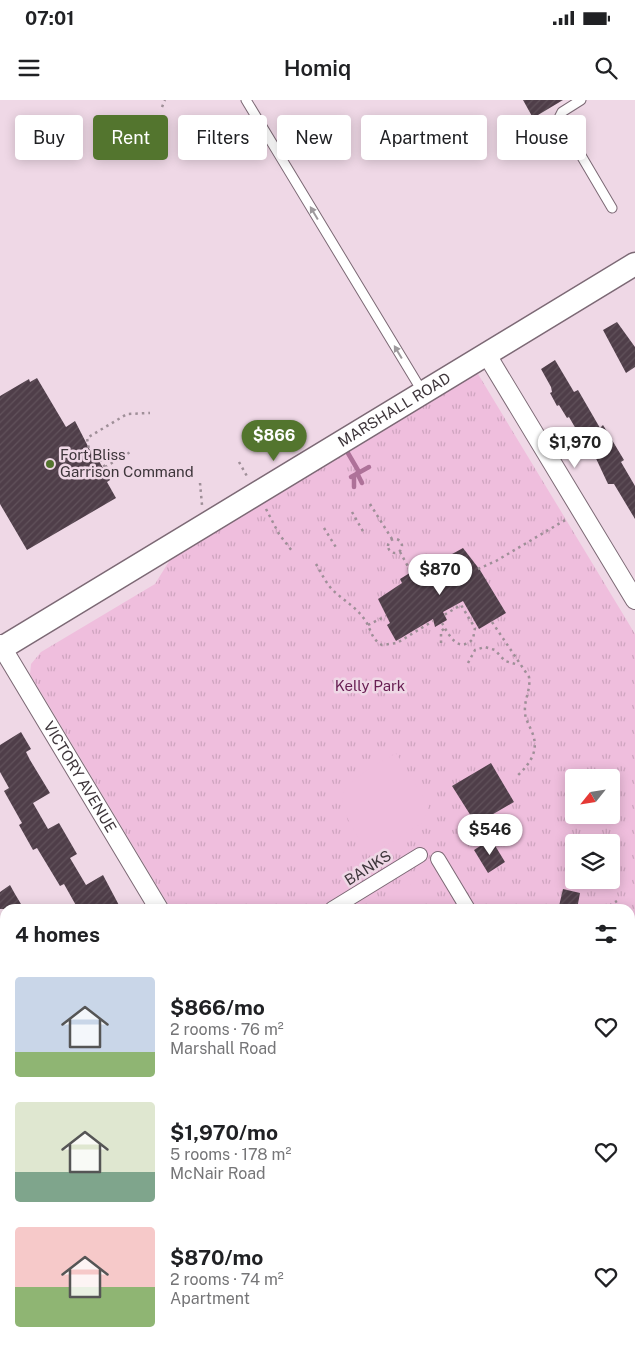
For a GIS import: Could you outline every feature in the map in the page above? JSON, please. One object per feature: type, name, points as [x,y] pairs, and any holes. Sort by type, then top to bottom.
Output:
[{"type":"street","name":"MARSHALL ROAD","points":[[1,647],[487,355],[633,270]]},
{"type":"street","points":[[487,355],[635,600]]},
{"type":"street","name":"VICTORY AVENUE","points":[[1,647],[156,904]]},
{"type":"street","name":"BANKS","points":[[340,904],[420,855]]},
{"type":"street","points":[[438,859],[465,904]]},
{"type":"lane","points":[[246,100],[423,394]]},
{"type":"lane","points":[[581,100],[562,112],[559,118],[612,208]]},
{"type":"path","points":[[162,106],[164,100]]},
{"type":"path","points":[[132,451],[104,468],[97,455],[89,450],[87,438],[127,414],[150,413]]},
{"type":"path","points":[[200,483],[202,505]]},
{"type":"path","points":[[370,504],[392,539]]},
{"type":"path","points":[[478,569],[496,561],[581,510]]},
{"type":"path","points":[[352,512],[364,533]]},
{"type":"path","points":[[324,528],[337,549]]},
{"type":"path","points":[[400,552],[393,553],[389,550],[388,543],[392,539],[398,539],[402,542],[400,552],[411,572]]},
{"type":"path","points":[[316,564],[328,585],[335,593],[352,605],[368,625],[374,640],[386,646],[397,643],[432,621]]},
{"type":"path","points":[[444,615],[461,605],[475,628],[473,639],[470,643]]},
{"type":"path","points":[[368,625],[386,616]]},
{"type":"path","points":[[492,622],[530,683],[525,713],[535,746],[530,762],[518,775]]},
{"type":"path","points":[[442,623],[453,641],[458,644],[470,643]]},
{"type":"path","points":[[440,643],[441,632],[445,628]]},
{"type":"path","points":[[470,643],[475,650]]},
{"type":"path","points":[[468,663],[475,650],[485,646],[490,647],[505,661],[520,666]]},
{"type":"path","points":[[612,904],[617,901]]},
{"type":"green space","name":"Kelly Park","points":[[472,364],[635,634],[635,904],[168,904],[30,674],[31,664],[41,652],[155,584],[184,537]]},
{"type":"green space","points":[[396,753],[429,806],[423,822],[370,856],[347,818],[343,805],[343,794],[348,785],[359,776]]},
{"type":"green space","points":[[412,883],[425,904],[376,904]]},
{"type":"building","points":[[523,100],[563,100],[538,115],[531,115]]},
{"type":"building","points":[[617,322],[635,347],[635,367],[626,373],[603,330]]},
{"type":"building","points":[[555,360],[574,392],[578,390],[600,428],[603,425],[624,460],[621,462],[635,486],[635,519],[614,484],[608,484],[584,433],[580,436],[569,417],[567,418],[559,405],[557,406],[550,393],[552,392],[551,387],[541,369]]},
{"type":"building","name":"Fort Bliss Garrison Command","points":[[37,378],[66,427],[75,421],[94,458],[96,456],[110,480],[107,482],[116,498],[27,550],[0,504],[0,396],[29,379],[30,382]]},
{"type":"building","points":[[463,548],[480,570],[506,613],[479,629],[463,601],[443,612],[447,620],[435,627],[433,619],[396,641],[387,625],[390,623],[378,599],[402,583],[400,579],[421,566],[423,570]]},
{"type":"building","points":[[21,732],[31,749],[26,752],[50,793],[33,803],[48,829],[59,823],[77,854],[70,858],[86,885],[103,875],[118,904],[75,904],[64,884],[60,886],[37,848],[33,850],[19,825],[22,823],[4,791],[9,788],[0,772],[0,745]]},
{"type":"building","points":[[491,763],[514,802],[476,824],[452,786]]},
{"type":"building","points":[[491,839],[505,862],[488,873],[474,850]]},
{"type":"building","points":[[10,885],[21,904],[0,904],[0,892]]},
{"type":"building","points":[[563,889],[580,893],[578,904],[559,904]]},
{"type":"waterway","points":[[345,448],[359,472]]},
{"type":"waterway","points":[[351,477],[369,467]]},
{"type":"waterway","points":[[357,473],[362,483]]},
{"type":"waterway","points":[[354,476],[354,487]]},
{"type":"place","name":"Fort Bliss Garrison Command","points":[[50,464]]}]
